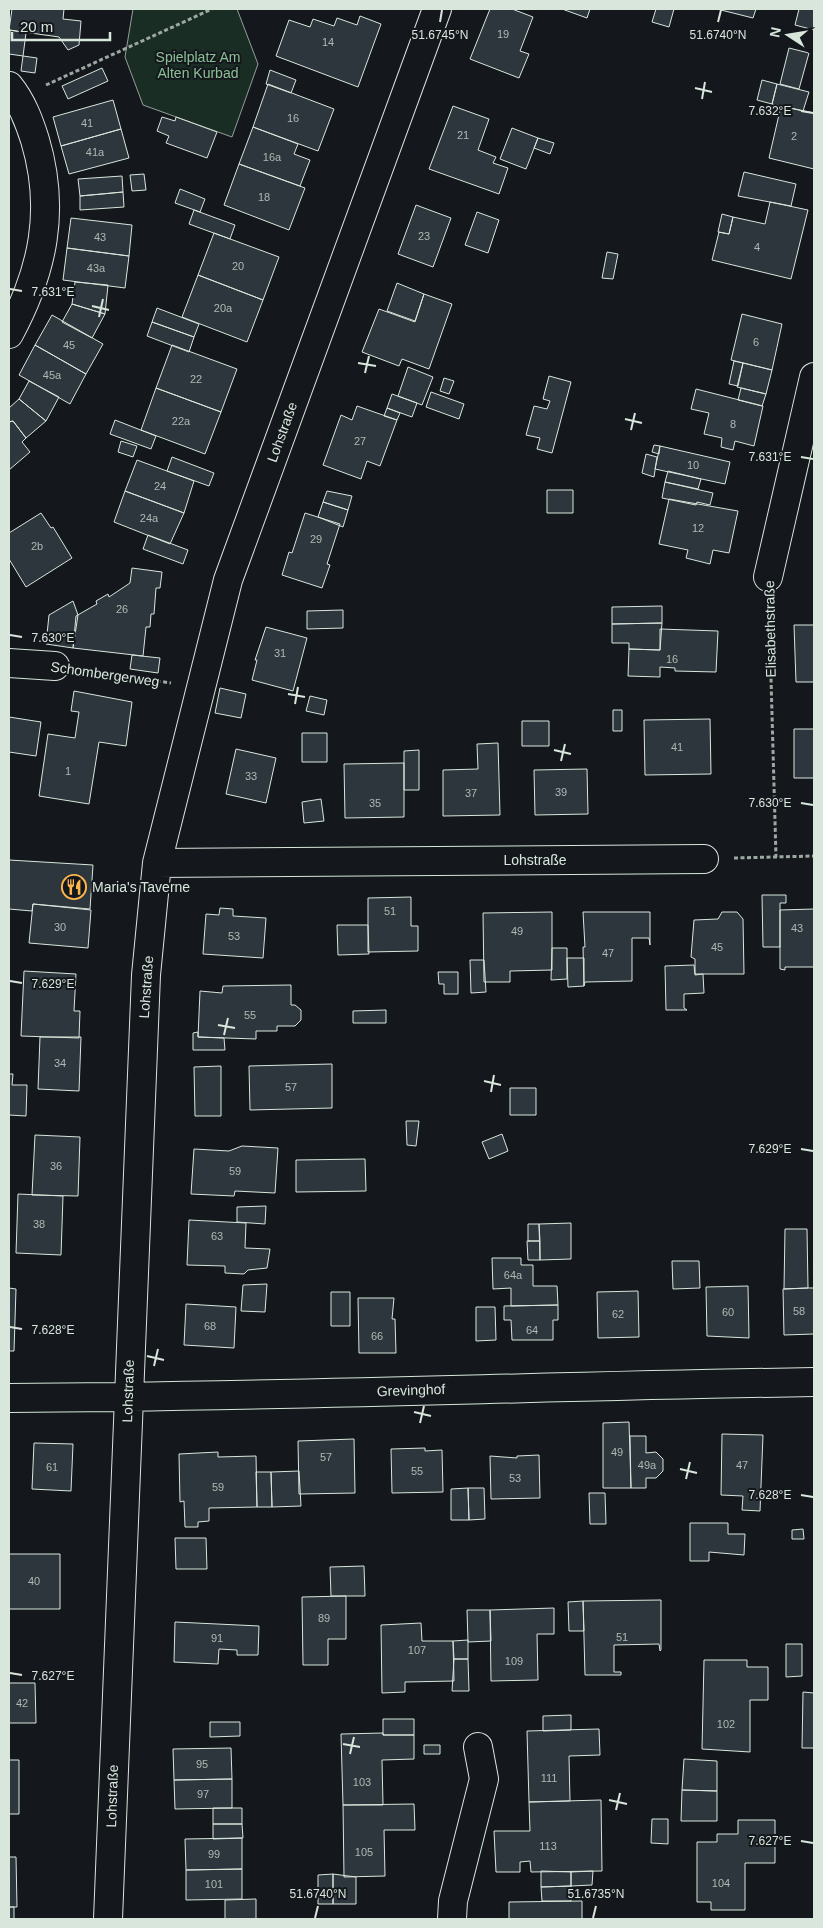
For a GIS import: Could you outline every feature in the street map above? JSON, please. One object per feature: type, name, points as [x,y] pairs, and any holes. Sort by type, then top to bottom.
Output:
[{"type":"street","name":"Lohstraße","points":[[108,1919],[127,1398],[146,975],[157,864],[228,580],[437,9]]},
{"type":"street","points":[[9,334],[32,285],[46,223],[46,192],[40,158],[13,92]]},
{"type":"street","name":"Elisabethstraße","points":[[768,577],[814,377]]},
{"type":"street","name":"Schombergerweg","points":[[9,663],[55,666]]},
{"type":"street","name":"Lohstraße","points":[[157,864],[704,859]]},
{"type":"street","name":"Grevinghof","points":[[9,1398],[127,1398],[575,1386],[814,1382]]},
{"type":"street","points":[[452,1919],[453,1901],[484,1779],[478,1746]]},
{"type":"path","points":[[13,92],[212,9]]},
{"type":"path","name":"Elisabethstraße","points":[[768,577],[776,857]]},
{"type":"path","name":"Schombergerweg","points":[[55,666],[155,679],[200,689]]},
{"type":"path","points":[[704,859],[814,856]]},
{"type":"green space","name":"Spielplatz Am Alten Kurbad","points":[[133,9],[237,9],[258,64],[232,137],[143,105],[125,57]]},
{"type":"building","points":[[12,9],[64,9],[63,19],[81,21],[79,45],[68,50],[59,37],[9,30]]},
{"type":"building","points":[[490,9],[512,9],[533,17],[520,51],[529,54],[519,78],[470,59]]},
{"type":"building","points":[[562,9],[590,9],[587,18]]},
{"type":"building","points":[[656,9],[674,9],[669,27],[652,22]]},
{"type":"building","points":[[717,9],[756,9],[753,18]]},
{"type":"building","points":[[799,9],[814,9],[814,30],[795,25]]},
{"type":"building","points":[[360,16],[381,24],[358,87],[276,56],[289,20],[310,27],[313,19],[334,26],[337,18],[357,25]]},
{"type":"building","points":[[10,30],[26,33],[23,56],[9,54]]},
{"type":"building","points":[[789,48],[809,53],[799,89],[780,84]]},
{"type":"building","points":[[23,56],[37,58],[35,73],[21,71]]},
{"type":"building","points":[[102,68],[108,81],[68,99],[62,86]]},
{"type":"building","points":[[270,70],[296,80],[291,93],[266,84]]},
{"type":"building","points":[[762,80],[777,84],[772,104],[757,100]]},
{"type":"building","points":[[268,84],[334,109],[318,151],[253,127]]},
{"type":"building","points":[[777,84],[809,92],[803,111],[772,104]]},
{"type":"building","points":[[113,100],[121,129],[61,146],[53,117]]},
{"type":"building","points":[[453,106],[489,119],[478,150],[496,157],[493,163],[508,168],[499,194],[429,169]]},
{"type":"building","points":[[781,106],[814,113],[814,169],[769,158]]},
{"type":"building","points":[[162,117],[175,121],[176,117],[217,132],[207,158],[166,143],[169,136],[157,131]]},
{"type":"building","points":[[253,127],[298,144],[294,154],[310,160],[300,186],[239,164]]},
{"type":"building","points":[[512,128],[538,138],[526,169],[500,159]]},
{"type":"building","points":[[121,129],[129,158],[69,174],[61,146]]},
{"type":"building","points":[[538,138],[554,143],[550,154],[534,148]]},
{"type":"building","points":[[239,164],[305,188],[289,230],[224,205]]},
{"type":"building","points":[[744,172],[796,184],[791,206],[738,196]]},
{"type":"building","points":[[144,174],[146,190],[132,191],[130,175]]},
{"type":"building","points":[[122,176],[123,192],[80,196],[78,179]]},
{"type":"building","points":[[180,189],[205,199],[200,212],[175,203]]},
{"type":"building","points":[[123,192],[124,207],[80,210],[80,196]]},
{"type":"building","points":[[770,202],[808,210],[791,279],[712,260],[719,232],[729,234],[733,217],[765,224]]},
{"type":"building","points":[[416,205],[451,218],[433,267],[398,254]]},
{"type":"building","points":[[194,210],[235,225],[230,239],[189,224]]},
{"type":"building","points":[[477,212],[499,220],[488,253],[465,245]]},
{"type":"building","points":[[722,214],[733,217],[729,234],[718,232]]},
{"type":"building","points":[[71,218],[132,225],[129,256],[67,248]]},
{"type":"building","points":[[214,233],[279,257],[263,300],[198,275]]},
{"type":"building","points":[[67,248],[129,256],[125,288],[63,280]]},
{"type":"building","points":[[607,252],[618,254],[613,279],[602,278]]},
{"type":"building","points":[[198,275],[263,300],[247,342],[182,317]]},
{"type":"building","points":[[75,282],[108,285],[105,314],[72,304]]},
{"type":"building","points":[[397,283],[424,294],[415,321],[387,311]]},
{"type":"building","points":[[424,294],[452,304],[429,369],[402,359],[399,366],[362,352],[379,309],[415,322]]},
{"type":"building","points":[[72,304],[105,314],[92,338],[62,322]]},
{"type":"building","points":[[157,308],[199,324],[194,337],[152,322]]},
{"type":"building","points":[[742,314],[782,324],[772,370],[731,360]]},
{"type":"building","points":[[52,315],[103,344],[86,374],[35,345]]},
{"type":"building","points":[[152,322],[194,337],[189,352],[147,336]]},
{"type":"building","points":[[35,345],[86,374],[70,404],[19,375]]},
{"type":"building","points":[[172,345],[237,369],[221,412],[156,388]]},
{"type":"building","points":[[734,361],[743,363],[738,386],[729,384]]},
{"type":"building","points":[[743,363],[772,370],[766,394],[737,387]]},
{"type":"building","points":[[408,367],[433,377],[422,405],[398,396]]},
{"type":"building","points":[[549,376],[571,382],[552,453],[537,449],[540,438],[526,435],[534,406],[547,409],[550,401],[543,399]]},
{"type":"building","points":[[444,378],[454,381],[449,394],[440,391]]},
{"type":"building","points":[[29,381],[59,397],[46,421],[19,399]]},
{"type":"building","points":[[156,388],[221,412],[205,454],[141,430]]},
{"type":"building","points":[[741,388],[766,394],[762,406],[738,400]]},
{"type":"building","points":[[696,389],[763,406],[754,446],[735,441],[733,450],[721,447],[722,438],[704,434],[709,413],[691,409]]},
{"type":"building","points":[[431,392],[464,404],[459,419],[426,407]]},
{"type":"building","points":[[392,394],[417,403],[412,417],[387,408]]},
{"type":"building","points":[[19,399],[46,421],[26,438],[13,421],[9,422],[9,408]]},
{"type":"building","points":[[357,406],[397,420],[380,466],[367,461],[361,479],[323,465],[341,415],[352,420]]},
{"type":"building","points":[[387,408],[400,413],[397,420],[384,416]]},
{"type":"building","points":[[115,420],[156,436],[151,449],[110,434]]},
{"type":"building","points":[[13,421],[26,438],[22,442],[30,452],[9,470],[9,422]]},
{"type":"building","points":[[121,441],[137,446],[133,457],[118,452]]},
{"type":"building","points":[[654,445],[660,446],[659,454],[652,452]]},
{"type":"building","points":[[660,446],[730,462],[725,484],[655,469]]},
{"type":"building","points":[[646,454],[657,457],[654,477],[642,473]]},
{"type":"building","points":[[172,457],[214,473],[209,486],[167,471]]},
{"type":"building","points":[[137,460],[194,481],[184,513],[125,491]]},
{"type":"building","points":[[668,471],[701,479],[698,489],[665,482]]},
{"type":"building","points":[[665,482],[713,493],[710,505],[697,502],[696,505],[662,498]]},
{"type":"building","points":[[547,490],[573,490],[573,513],[547,513]]},
{"type":"building","points":[[125,491],[184,513],[170,544],[114,522]]},
{"type":"building","points":[[327,491],[352,496],[348,510],[323,502]]},
{"type":"building","points":[[669,499],[738,511],[729,553],[713,550],[710,564],[686,558],[688,550],[659,544]]},
{"type":"building","points":[[323,502],[348,510],[343,527],[318,517]]},
{"type":"building","points":[[41,513],[51,528],[53,527],[72,558],[26,587],[9,559],[9,533]]},
{"type":"building","points":[[305,513],[340,524],[327,564],[330,565],[322,588],[282,575],[289,552],[292,553]]},
{"type":"building","points":[[148,535],[188,550],[183,564],[143,549]]},
{"type":"building","points":[[132,568],[162,572],[160,588],[156,588],[154,614],[151,614],[150,627],[146,627],[143,656],[73,648],[76,616],[97,604],[96,601],[108,594],[109,597],[130,583]]},
{"type":"building","points":[[73,601],[78,615],[73,648],[46,644],[49,615]]},
{"type":"building","points":[[662,606],[662,623],[612,624],[612,607]]},
{"type":"building","points":[[343,610],[343,628],[307,629],[307,611]]},
{"type":"building","points":[[662,623],[660,650],[629,649],[629,643],[612,643],[612,624]]},
{"type":"building","points":[[794,625],[814,625],[814,682],[796,682]]},
{"type":"building","points":[[266,627],[307,638],[293,691],[252,680],[257,660],[255,660]]},
{"type":"building","points":[[660,629],[718,631],[716,672],[675,671],[675,668],[660,667],[660,677],[628,676],[629,649],[660,650]]},
{"type":"building","points":[[132,655],[160,658],[158,673],[130,669]]},
{"type":"building","points":[[220,688],[246,694],[241,718],[215,713]]},
{"type":"building","points":[[74,691],[132,702],[126,746],[99,742],[89,804],[39,796],[48,734],[75,738],[79,712],[71,711]]},
{"type":"building","points":[[310,696],[327,700],[324,715],[306,711]]},
{"type":"building","points":[[613,710],[622,710],[622,731],[613,731]]},
{"type":"building","points":[[9,717],[41,722],[36,756],[9,752]]},
{"type":"building","points":[[710,719],[711,774],[645,775],[644,720]]},
{"type":"building","points":[[522,721],[549,721],[549,746],[522,746]]},
{"type":"building","points":[[794,729],[814,729],[814,778],[794,778]]},
{"type":"building","points":[[302,733],[327,733],[327,762],[302,762]]},
{"type":"building","points":[[498,743],[500,815],[443,816],[443,770],[478,769],[477,744]]},
{"type":"building","points":[[236,749],[276,758],[266,803],[226,794]]},
{"type":"building","points":[[419,750],[419,790],[404,790],[404,751]]},
{"type":"building","points":[[404,763],[404,817],[345,818],[344,764]]},
{"type":"building","points":[[587,769],[588,814],[535,815],[534,770]]},
{"type":"building","points":[[321,799],[324,821],[304,823],[302,802]]},
{"type":"building","points":[[9,860],[93,865],[90,909],[33,904],[32,911],[9,909]]},
{"type":"building","points":[[762,895],[786,895],[786,903],[780,903],[780,947],[763,947]]},
{"type":"building","points":[[411,897],[411,926],[418,926],[418,951],[368,952],[368,898]]},
{"type":"building","points":[[33,904],[91,910],[88,948],[29,943]]},
{"type":"building","points":[[220,908],[233,909],[233,916],[266,918],[263,958],[203,954],[206,914],[219,915]]},
{"type":"building","points":[[814,909],[814,967],[785,967],[785,970],[780,969],[780,910]]},
{"type":"building","points":[[552,912],[552,970],[510,971],[510,982],[484,982],[483,913]]},
{"type":"building","points":[[583,912],[650,912],[650,945],[649,938],[632,938],[632,981],[585,982],[584,986],[583,947],[585,947]]},
{"type":"building","points":[[722,912],[737,912],[743,919],[744,974],[695,974],[695,959],[691,957],[694,920],[718,919]]},
{"type":"building","points":[[337,925],[368,925],[369,954],[338,955]]},
{"type":"building","points":[[552,948],[567,948],[567,979],[551,980]]},
{"type":"building","points":[[567,958],[584,958],[584,986],[568,987]]},
{"type":"building","points":[[470,960],[484,960],[486,992],[471,993]]},
{"type":"building","points":[[694,965],[695,975],[703,974],[704,993],[684,994],[684,1008],[687,1010],[666,1010],[665,966]]},
{"type":"building","points":[[24,971],[76,974],[74,1011],[80,1011],[79,1038],[21,1036]]},
{"type":"building","points":[[438,972],[458,972],[458,994],[444,994],[444,984],[439,984]]},
{"type":"building","points":[[291,985],[291,1005],[295,1005],[301,1010],[301,1020],[295,1026],[277,1026],[277,1031],[256,1031],[256,1039],[198,1037],[200,991],[222,993],[223,986]]},
{"type":"building","points":[[386,1010],[386,1023],[353,1023],[353,1011]]},
{"type":"building","points":[[198,1032],[198,1037],[224,1038],[225,1050],[193,1050],[193,1033]]},
{"type":"building","points":[[40,1037],[81,1037],[79,1091],[38,1089]]},
{"type":"building","points":[[332,1064],[332,1108],[250,1110],[249,1066]]},
{"type":"building","points":[[221,1066],[221,1116],[195,1116],[194,1067]]},
{"type":"building","points":[[9,1074],[13,1074],[12,1085],[27,1085],[26,1116],[9,1115]]},
{"type":"building","points":[[510,1088],[536,1088],[536,1115],[510,1115]]},
{"type":"building","points":[[406,1121],[419,1121],[416,1146],[407,1145]]},
{"type":"building","points":[[502,1134],[508,1151],[489,1159],[482,1142]]},
{"type":"building","points":[[35,1135],[80,1137],[78,1196],[32,1195]]},
{"type":"building","points":[[242,1146],[278,1148],[275,1193],[235,1191],[234,1196],[191,1194],[194,1149],[229,1151]]},
{"type":"building","points":[[365,1159],[366,1191],[296,1192],[296,1160]]},
{"type":"building","points":[[18,1194],[63,1196],[61,1255],[16,1253]]},
{"type":"building","points":[[266,1206],[265,1224],[237,1222],[237,1207]]},
{"type":"building","points":[[189,1220],[246,1223],[245,1248],[270,1249],[267,1268],[248,1270],[244,1274],[225,1273],[225,1266],[187,1265]]},
{"type":"building","points":[[571,1223],[571,1259],[540,1260],[539,1224]]},
{"type":"building","points":[[528,1224],[539,1224],[540,1241],[528,1241]]},
{"type":"building","points":[[785,1229],[807,1229],[808,1288],[784,1289]]},
{"type":"building","points":[[527,1241],[540,1241],[540,1260],[528,1260]]},
{"type":"building","points":[[492,1258],[521,1258],[521,1265],[533,1265],[533,1286],[557,1286],[558,1305],[511,1306],[511,1288],[493,1289]]},
{"type":"building","points":[[672,1261],[699,1261],[700,1288],[673,1289]]},
{"type":"building","points":[[267,1284],[265,1312],[241,1311],[243,1285]]},
{"type":"building","points":[[748,1286],[749,1338],[707,1336],[706,1287]]},
{"type":"building","points":[[9,1288],[16,1289],[14,1351],[9,1351]]},
{"type":"building","points":[[814,1288],[814,1334],[784,1335],[783,1289]]},
{"type":"building","points":[[638,1291],[639,1337],[598,1338],[597,1292]]},
{"type":"building","points":[[331,1292],[350,1292],[350,1326],[331,1326]]},
{"type":"building","points":[[358,1298],[394,1298],[392,1319],[395,1319],[396,1353],[359,1353]]},
{"type":"building","points":[[186,1304],[236,1307],[234,1348],[184,1345]]},
{"type":"building","points":[[558,1305],[558,1320],[553,1320],[553,1340],[512,1340],[511,1320],[504,1320],[504,1306]]},
{"type":"building","points":[[476,1307],[495,1307],[496,1340],[476,1341]]},
{"type":"building","points":[[629,1422],[631,1488],[603,1488],[603,1423]]},
{"type":"building","points":[[722,1434],[763,1435],[760,1511],[742,1510],[743,1496],[721,1495]]},
{"type":"building","points":[[630,1436],[646,1436],[646,1453],[656,1452],[663,1459],[663,1471],[656,1478],[646,1478],[646,1488],[631,1488]]},
{"type":"building","points":[[354,1439],[355,1493],[299,1494],[298,1441]]},
{"type":"building","points":[[34,1443],[73,1444],[71,1491],[32,1489]]},
{"type":"building","points":[[425,1448],[425,1451],[442,1450],[443,1492],[392,1493],[391,1449]]},
{"type":"building","points":[[218,1452],[218,1457],[256,1456],[257,1507],[209,1508],[209,1521],[198,1522],[198,1527],[185,1527],[184,1501],[180,1502],[179,1454]]},
{"type":"building","points":[[539,1455],[540,1498],[491,1499],[490,1456],[517,1458],[517,1456]]},
{"type":"building","points":[[299,1471],[301,1506],[272,1507],[271,1472]]},
{"type":"building","points":[[256,1472],[271,1472],[272,1507],[257,1507]]},
{"type":"building","points":[[468,1488],[469,1520],[451,1520],[451,1489]]},
{"type":"building","points":[[468,1488],[484,1488],[485,1519],[469,1520]]},
{"type":"building","points":[[589,1493],[605,1493],[606,1524],[590,1524]]},
{"type":"building","points":[[690,1523],[728,1523],[728,1534],[745,1534],[744,1555],[709,1552],[709,1561],[690,1561]]},
{"type":"building","points":[[803,1529],[804,1539],[792,1539],[792,1530]]},
{"type":"building","points":[[175,1538],[206,1538],[207,1569],[176,1569]]},
{"type":"building","points":[[9,1554],[60,1554],[60,1609],[9,1609]]},
{"type":"building","points":[[364,1566],[365,1596],[331,1596],[330,1567]]},
{"type":"building","points":[[346,1596],[346,1639],[328,1639],[328,1665],[303,1665],[302,1597]]},
{"type":"building","points":[[661,1600],[660,1651],[659,1644],[614,1645],[614,1672],[621,1672],[621,1675],[585,1675],[583,1601]]},
{"type":"building","points":[[583,1601],[584,1631],[569,1631],[568,1602]]},
{"type":"building","points":[[554,1608],[554,1634],[537,1634],[538,1680],[491,1681],[490,1610]]},
{"type":"building","points":[[467,1610],[490,1610],[491,1641],[468,1642]]},
{"type":"building","points":[[175,1622],[259,1626],[258,1655],[237,1655],[237,1650],[219,1649],[218,1664],[174,1662]]},
{"type":"building","points":[[421,1623],[422,1641],[453,1641],[454,1681],[405,1682],[405,1692],[382,1693],[381,1625]]},
{"type":"building","points":[[468,1640],[468,1659],[454,1659],[453,1641]]},
{"type":"building","points":[[786,1644],[802,1644],[802,1676],[786,1677]]},
{"type":"building","points":[[454,1659],[468,1659],[469,1691],[452,1691]]},
{"type":"building","points":[[704,1660],[747,1660],[747,1667],[768,1667],[768,1700],[750,1700],[750,1752],[702,1749]]},
{"type":"building","points":[[9,1683],[35,1683],[36,1723],[9,1723]]},
{"type":"building","points":[[803,1692],[814,1693],[814,1748],[802,1748]]},
{"type":"building","points":[[571,1715],[571,1730],[543,1731],[543,1716]]},
{"type":"building","points":[[383,1719],[414,1719],[414,1735],[383,1735]]},
{"type":"building","points":[[210,1722],[240,1722],[240,1736],[210,1737]]},
{"type":"building","points":[[599,1729],[600,1755],[569,1756],[570,1801],[529,1802],[527,1731]]},
{"type":"building","points":[[383,1733],[383,1735],[414,1735],[414,1759],[382,1760],[383,1805],[343,1805],[341,1734]]},
{"type":"building","points":[[424,1745],[440,1745],[440,1754],[424,1754]]},
{"type":"building","points":[[231,1748],[232,1779],[174,1780],[173,1749]]},
{"type":"building","points":[[684,1759],[717,1761],[717,1791],[682,1790]]},
{"type":"building","points":[[9,1760],[19,1760],[19,1814],[9,1814]]},
{"type":"building","points":[[232,1779],[232,1808],[175,1809],[174,1780]]},
{"type":"building","points":[[682,1790],[717,1791],[717,1821],[681,1821]]},
{"type":"building","points":[[601,1800],[602,1871],[531,1872],[530,1861],[520,1862],[520,1872],[496,1872],[494,1831],[530,1831],[529,1802]]},
{"type":"building","points":[[414,1804],[415,1830],[384,1830],[385,1876],[344,1877],[343,1805]]},
{"type":"building","points":[[213,1808],[242,1808],[242,1824],[213,1824]]},
{"type":"building","points":[[652,1819],[668,1819],[668,1844],[651,1843]]},
{"type":"building","points":[[738,1820],[775,1820],[775,1863],[745,1863],[745,1910],[711,1910],[711,1902],[697,1902],[697,1842],[717,1842],[717,1834],[738,1834]]},
{"type":"building","points":[[213,1824],[242,1824],[243,1838],[213,1839]]},
{"type":"building","points":[[242,1838],[242,1869],[186,1870],[185,1839]]},
{"type":"building","points":[[9,1857],[16,1857],[17,1907],[9,1907]]},
{"type":"building","points":[[242,1869],[242,1899],[186,1900],[186,1870]]},
{"type":"building","points":[[541,1871],[571,1872],[571,1886],[541,1887]]},
{"type":"building","points":[[593,1871],[592,1885],[571,1886],[571,1872]]},
{"type":"building","points":[[333,1874],[333,1904],[318,1904],[318,1875]]},
{"type":"building","points":[[333,1874],[356,1877],[356,1904],[333,1904]]},
{"type":"building","points":[[571,1886],[571,1901],[542,1901],[541,1887]]},
{"type":"building","points":[[256,1899],[256,1919],[225,1919],[225,1900]]},
{"type":"building","points":[[582,1901],[582,1919],[509,1919],[509,1902]]},
{"type":"building","points":[[9,1907],[14,1907],[14,1919],[9,1919]]},
{"type":"place","name":"Maria's Taverne","points":[[74,887]]}]
